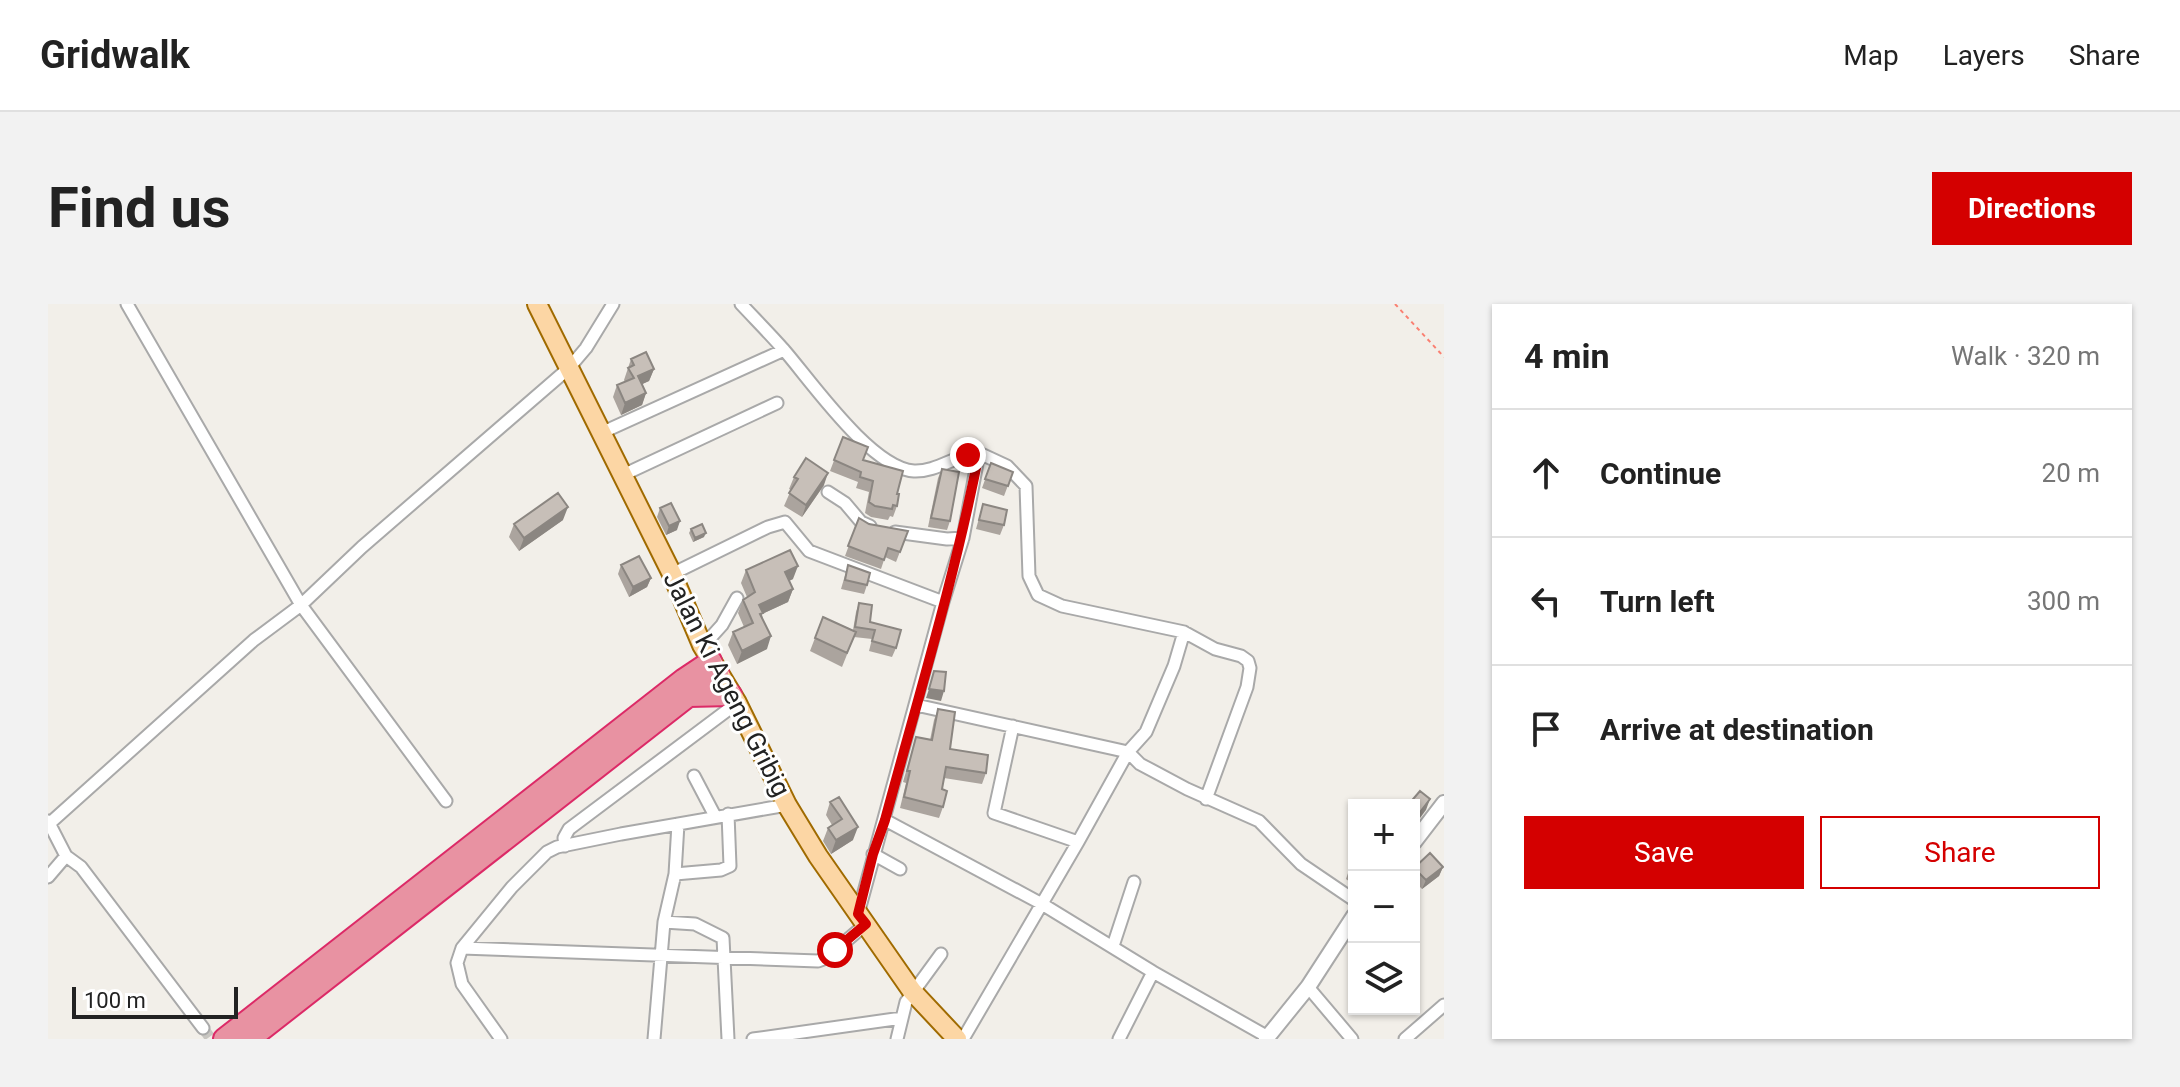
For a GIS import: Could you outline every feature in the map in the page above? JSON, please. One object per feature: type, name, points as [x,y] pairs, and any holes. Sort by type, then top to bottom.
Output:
[{"type":"highway","points":[[250,1039],[686,687],[711,660]]},
{"type":"highway","points":[[686,687],[734,699]]},
{"type":"highway","points":[[224,1039],[686,687]]},
{"type":"main road","name":"Jalan Ki Ageng Gribig","points":[[537,304],[672,574],[711,660],[787,805],[912,991],[957,1039]]},
{"type":"street","points":[[127,304],[301,605],[446,801]]},
{"type":"street","points":[[203,1028],[81,867],[66,856],[48,823],[569,368],[586,348],[613,304]]},
{"type":"street","points":[[741,304],[784,350],[838,417],[865,443],[904,469],[927,470],[979,453],[1007,466],[1026,486],[1029,576],[1038,595],[1062,606],[1184,632],[1215,649],[1241,656],[1250,664],[1247,687],[1206,799]]},
{"type":"street","points":[[601,433],[784,350]]},
{"type":"street","points":[[623,475],[777,403]]},
{"type":"street","points":[[462,948],[818,961],[826,958],[862,919],[873,854],[963,538],[979,453]]},
{"type":"street","points":[[828,492],[868,525],[947,539],[963,538]]},
{"type":"street","points":[[672,574],[768,527],[785,522],[809,551],[943,602]]},
{"type":"street","points":[[711,660],[722,625],[737,598]]},
{"type":"street","points":[[963,1039],[1128,752],[1146,732],[1174,666],[1184,632]]},
{"type":"street","points":[[565,846],[564,838],[569,829],[734,699]]},
{"type":"street","points":[[916,705],[1128,752],[1140,764],[1206,799],[1259,821],[1301,864],[1348,896]]},
{"type":"street","points":[[1013,726],[993,812],[1078,842]]},
{"type":"street","points":[[694,776],[715,816]]},
{"type":"street","points":[[1420,834],[1444,803]]},
{"type":"street","points":[[501,1039],[462,984],[457,963],[462,948],[512,887],[547,852],[715,816],[787,805]]},
{"type":"street","points":[[675,874],[721,870],[730,866],[728,814]]},
{"type":"street","points":[[885,820],[1042,904],[1267,1038],[1308,987],[1348,925]]},
{"type":"street","points":[[654,1039],[664,922],[675,874],[678,824]]},
{"type":"street","points":[[873,854],[900,869]]},
{"type":"street","points":[[48,877],[66,856]]},
{"type":"street","points":[[1113,946],[1134,882]]},
{"type":"street","points":[[664,922],[695,924],[721,935],[728,1039]]},
{"type":"street","points":[[897,1039],[906,1002],[941,954]]},
{"type":"street","points":[[1119,1039],[1153,972]]},
{"type":"street","points":[[1308,987],[1352,1039]]},
{"type":"street","points":[[1405,1039],[1444,1005]]},
{"type":"street","points":[[753,1039],[902,1018]]},
{"type":"path","points":[[1395,304],[1444,357]]},
{"type":"building","points":[[646,352],[654,369],[638,376],[646,393],[625,403],[617,385],[634,378],[628,368],[634,365],[631,359]]},
{"type":"building","points":[[843,437],[868,447],[863,460],[903,471],[897,506],[893,505],[892,509],[869,502],[873,481],[860,477],[861,472],[834,460]]},
{"type":"building","points":[[806,458],[828,473],[806,505],[789,493],[798,479],[794,477]]},
{"type":"building","points":[[991,463],[1013,472],[1008,486],[985,479]]},
{"type":"building","points":[[942,469],[959,472],[950,521],[931,518]]},
{"type":"building","points":[[558,493],[568,507],[524,538],[514,524]]},
{"type":"building","points":[[671,503],[680,521],[669,526],[660,508]]},
{"type":"building","points":[[983,504],[1007,510],[1004,525],[979,520]]},
{"type":"building","points":[[859,518],[869,524],[908,531],[900,552],[888,548],[884,560],[848,546]]},
{"type":"building","points":[[702,524],[706,533],[695,538],[691,529]]},
{"type":"building","points":[[790,550],[798,566],[785,572],[793,589],[759,605],[771,636],[742,651],[733,632],[753,623],[743,600],[755,592],[746,570]]},
{"type":"building","points":[[639,556],[651,578],[633,587],[621,565]]},
{"type":"building","points":[[848,565],[870,573],[867,585],[845,580]]},
{"type":"building","points":[[859,603],[872,605],[870,622],[901,630],[896,648],[872,641],[875,630],[855,627]]},
{"type":"building","points":[[823,617],[856,632],[847,653],[815,638]]},
{"type":"building","points":[[934,671],[946,672],[944,691],[929,689]]},
{"type":"building","points":[[938,709],[955,712],[950,749],[988,755],[986,773],[946,767],[942,789],[947,791],[943,807],[904,797],[916,737],[932,740]]},
{"type":"building","points":[[1420,791],[1430,799],[1420,812],[1420,799],[1413,799]]},
{"type":"building","points":[[839,797],[858,827],[836,840],[828,828],[842,819],[830,802]]},
{"type":"building","points":[[1430,853],[1443,867],[1426,880],[1420,874],[1420,862]]},
{"type":"tunnel","points":[[203,1028],[211,1039]]},
{"type":"route","points":[[835,950],[866,924],[858,914],[873,854],[963,538],[979,453],[968,455]]}]
